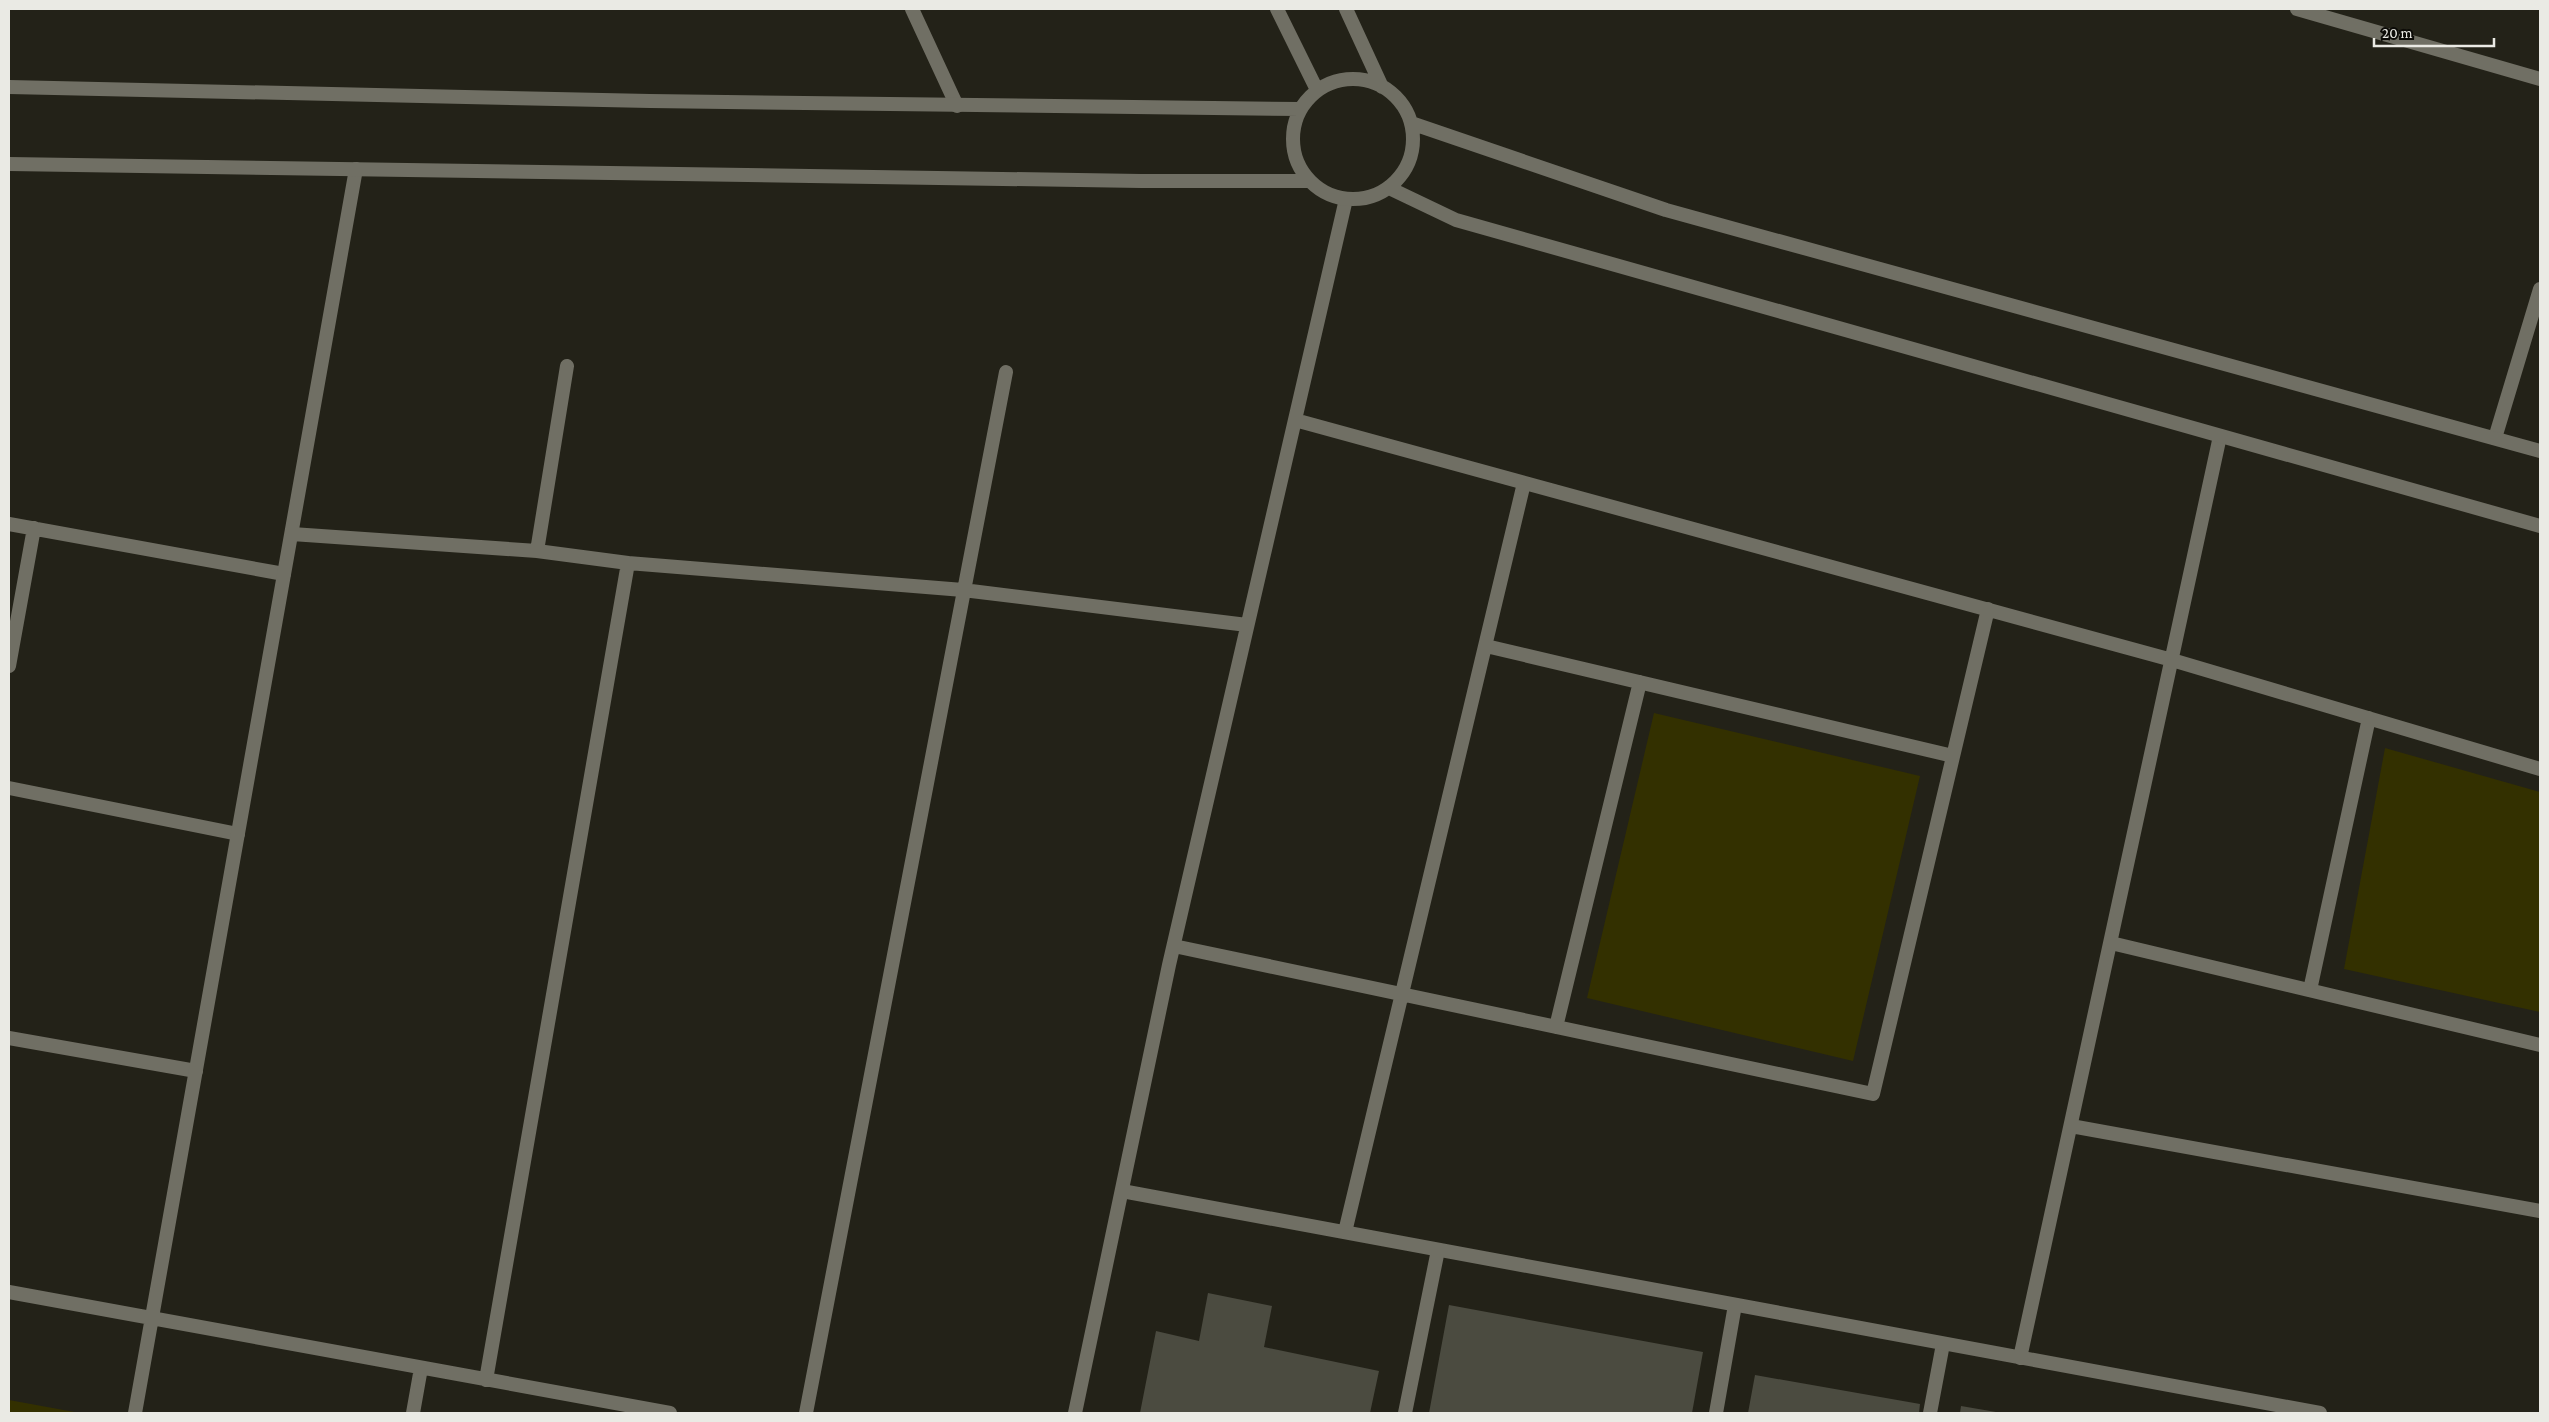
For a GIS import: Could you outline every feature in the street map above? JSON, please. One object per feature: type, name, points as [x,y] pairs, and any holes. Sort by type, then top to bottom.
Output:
[{"type":"street","points":[[912,9],[957,106]]},
{"type":"street","points":[[1277,9],[1318,90]]},
{"type":"street","points":[[1346,9],[1382,87]]},
{"type":"street","points":[[2297,9],[2540,79]]},
{"type":"street","points":[[1361,79],[1382,87],[1401,102],[1411,123],[1413,149],[1405,169],[1389,188],[1369,198],[1346,199],[1324,192],[1310,181],[1295,155],[1293,133],[1300,109],[1318,90],[1337,81],[1361,79]]},
{"type":"street","points":[[9,88],[957,106],[1300,109]]},
{"type":"street","points":[[1411,123],[1666,210],[2540,451]]},
{"type":"street","points":[[9,164],[1112,180],[1310,181]]},
{"type":"street","points":[[135,1413],[356,169]]},
{"type":"street","points":[[1389,188],[1456,220],[2540,526]]},
{"type":"street","points":[[1075,1413],[1174,946],[1346,199]]},
{"type":"street","points":[[2495,438],[2540,289]]},
{"type":"street","points":[[537,551],[567,366]]},
{"type":"street","points":[[806,1413],[1006,372]]},
{"type":"street","points":[[1295,420],[2172,660],[2540,769]]},
{"type":"street","points":[[2020,1358],[2220,436]]},
{"type":"street","points":[[1345,1232],[1524,483]]},
{"type":"street","points":[[9,524],[284,574]]},
{"type":"street","points":[[9,666],[34,528]]},
{"type":"street","points":[[292,534],[537,551],[628,563],[963,590],[1247,625]]},
{"type":"street","points":[[486,1380],[628,563]]},
{"type":"street","points":[[1174,946],[1873,1094],[1988,609]]},
{"type":"street","points":[[1486,646],[1953,756]]},
{"type":"street","points":[[1556,1027],[1640,682]]},
{"type":"street","points":[[2310,990],[2369,718]]},
{"type":"street","points":[[9,788],[238,834]]},
{"type":"street","points":[[2111,943],[2540,1045]]},
{"type":"street","points":[[9,1038],[196,1071]]},
{"type":"street","points":[[2071,1126],[2540,1211]]},
{"type":"street","points":[[1122,1191],[2320,1413]]},
{"type":"street","points":[[1405,1413],[1438,1250]]},
{"type":"street","points":[[9,1292],[670,1413]]},
{"type":"street","points":[[1716,1413],[1735,1305]]},
{"type":"street","points":[[1930,1413],[1943,1344]]},
{"type":"street","points":[[413,1413],[421,1368]]},
{"type":"shaded area","points":[[1654,713],[1920,776],[1853,1061],[1587,998]]},
{"type":"shaded area","points":[[2385,748],[2540,792],[2540,1012],[2344,969]]},
{"type":"shaded area","points":[[9,1400],[80,1413],[9,1413]]},
{"type":"building","points":[[1208,1293],[1272,1306],[1264,1347],[1379,1371],[1370,1413],[1140,1413],[1156,1331],[1199,1341]]},
{"type":"building","points":[[1449,1305],[1703,1352],[1692,1413],[1429,1413]]},
{"type":"building","points":[[1755,1375],[1920,1404],[1919,1413],[1748,1413]]},
{"type":"building","points":[[1961,1406],[1996,1412],[1996,1413],[1960,1413]]}]
